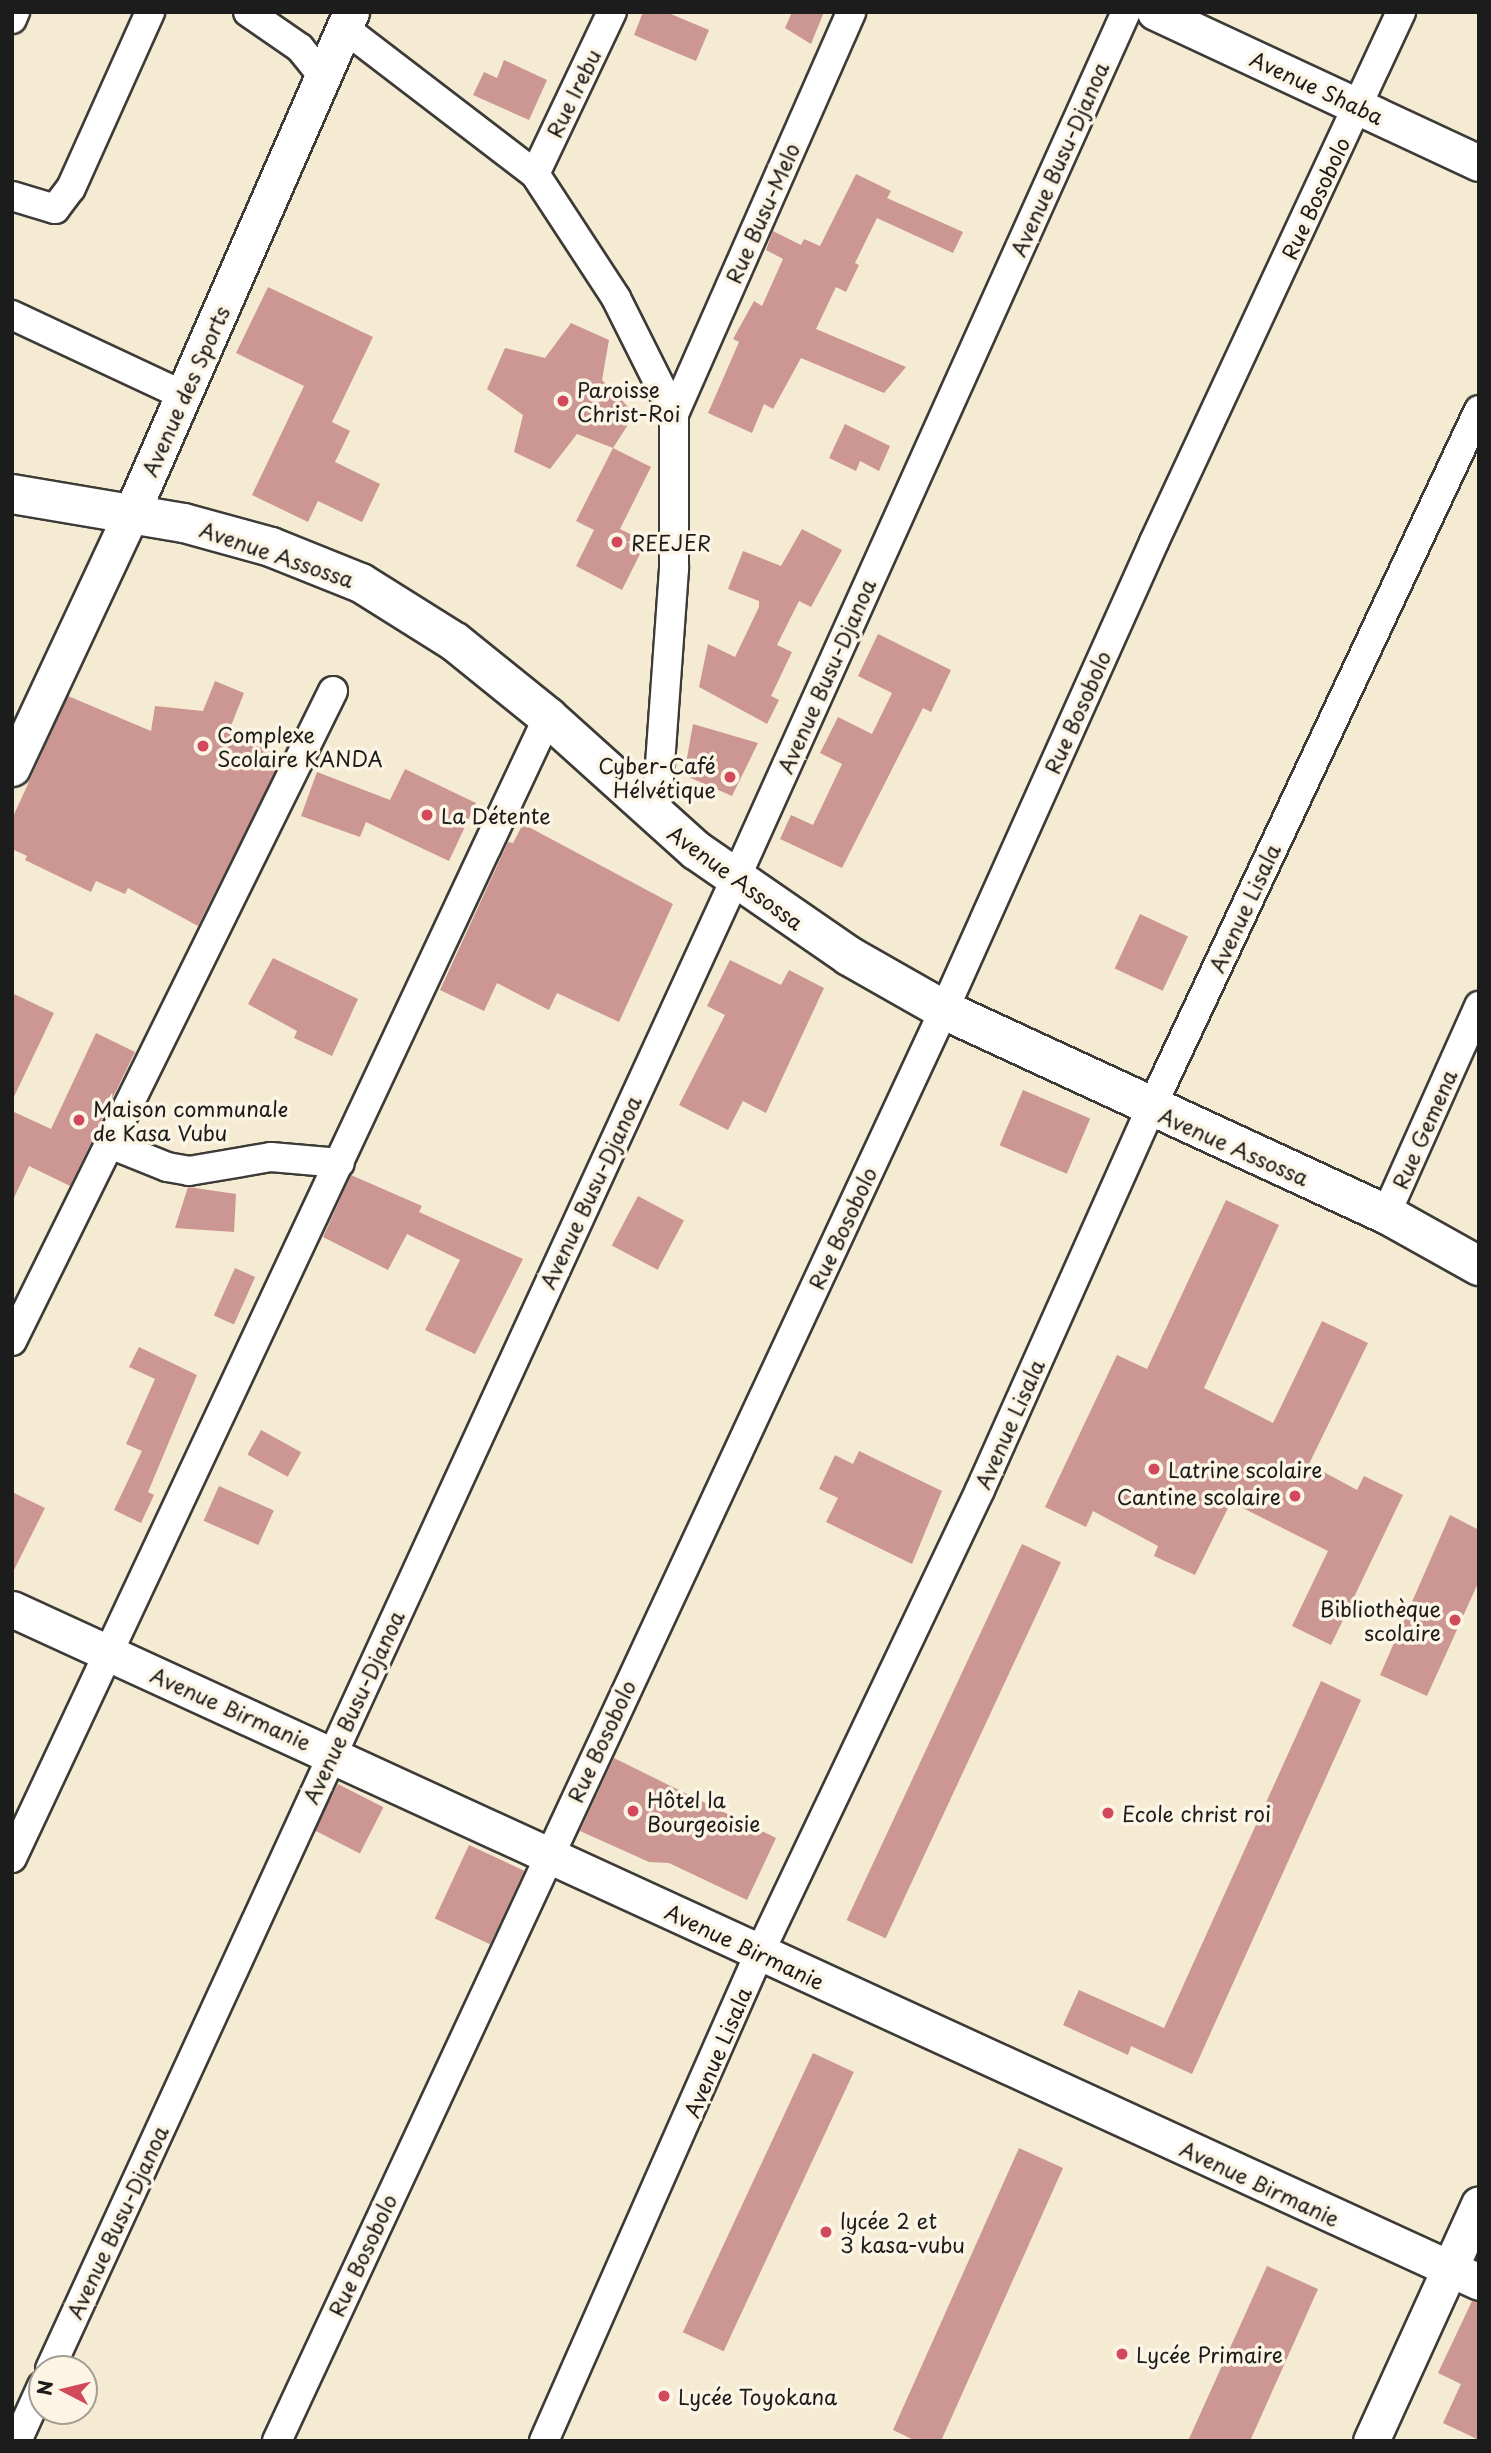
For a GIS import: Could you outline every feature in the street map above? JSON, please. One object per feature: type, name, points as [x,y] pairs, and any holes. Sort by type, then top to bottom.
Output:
[{"type":"main road","name":"Avenue Assossa","points":[[12,494],[184,523],[271,548],[361,583],[455,642],[548,717],[656,818],[734,880],[849,956],[944,1010],[1151,1108],[1386,1214],[1479,1266]]},
{"type":"street","points":[[12,19],[15,12]]},
{"type":"street","points":[[12,196],[55,209],[71,188],[150,12]]},
{"type":"street","points":[[248,12],[300,48],[324,78]]},
{"type":"street","name":"Rue Irebu","points":[[535,174],[612,12]]},
{"type":"street","name":"Rue Busu-Melo","points":[[674,414],[851,12]]},
{"type":"street","name":"Avenue Busu-Djanoa","points":[[56,2355],[331,1752],[734,880],[1126,12]]},
{"type":"street","name":"Avenue Shaba","points":[[1155,12],[1479,163]]},
{"type":"street","name":"Rue Bosobolo","points":[[277,2441],[548,1852],[944,1010],[1154,542],[1401,12]]},
{"type":"street","points":[[348,20],[535,174],[616,298],[674,414],[674,569],[656,818]]},
{"type":"street","name":"Avenue des Sports","points":[[12,768],[131,514],[348,20]]},
{"type":"street","points":[[12,315],[183,395]]},
{"type":"street","name":"Avenue Lisala","points":[[544,2441],[759,1954],[980,1490],[1151,1108],[1479,410]]},
{"type":"street","points":[[12,1341],[333,691]]},
{"type":"street","points":[[12,1858],[548,717]]},
{"type":"street","name":"Rue Gemena","points":[[1386,1214],[1479,1006]]},
{"type":"street","points":[[110,1144],[167,1167],[189,1171],[271,1157],[340,1163]]},
{"type":"street","name":"Avenue Birmanie","points":[[12,1609],[331,1752],[548,1852],[759,1954],[1464,2276]]},
{"type":"street","points":[[1371,2441],[1464,2276],[1479,2204]]},
{"type":"street","points":[[17,2441],[28,2417]]},
{"type":"building","points":[[643,12],[666,12],[709,30],[696,61],[634,35]]},
{"type":"building","points":[[792,12],[824,12],[811,44],[785,28]]},
{"type":"building","points":[[504,60],[547,80],[529,120],[473,95],[484,72],[497,78]]},
{"type":"building","points":[[856,174],[891,191],[887,198],[963,232],[953,253],[877,218],[855,263],[859,265],[846,292],[836,287],[816,329],[906,367],[884,393],[801,358],[773,409],[764,404],[752,433],[708,413],[739,342],[733,339],[754,301],[762,306],[783,259],[766,250],[773,231],[801,245],[804,239],[820,246]]},
{"type":"building","points":[[268,287],[373,337],[332,422],[350,431],[335,462],[380,484],[362,522],[318,501],[308,522],[252,495],[304,386],[236,353]]},
{"type":"building","name":"Paroisse Christ-Roi","points":[[571,323],[609,340],[602,380],[635,414],[613,448],[577,434],[550,469],[514,452],[523,415],[487,389],[505,348],[545,358]]},
{"type":"building","points":[[845,424],[890,446],[879,471],[860,461],[856,471],[829,458]]},
{"type":"building","points":[[613,448],[651,467],[620,529],[646,542],[622,590],[576,566],[594,530],[576,521]]},
{"type":"building","points":[[802,529],[842,550],[811,607],[799,601],[777,645],[792,652],[771,696],[779,700],[767,724],[699,687],[708,644],[735,657],[759,607],[759,601],[728,589],[743,551],[781,566]]},
{"type":"building","points":[[878,634],[951,670],[931,712],[923,708],[842,868],[780,839],[791,815],[813,825],[842,764],[820,753],[838,717],[872,734],[892,693],[858,676]]},
{"type":"building","points":[[215,681],[244,693],[229,731],[282,758],[198,926],[128,888],[125,894],[96,881],[91,892],[25,860],[27,856],[12,849],[12,819],[68,696],[151,731],[155,706],[203,711]]},
{"type":"building","points":[[693,724],[758,743],[732,796],[684,775]]},
{"type":"building","points":[[405,769],[476,803],[449,861],[366,822],[360,837],[301,816],[317,772],[390,800]]},
{"type":"building","points":[[523,824],[673,904],[619,1022],[557,993],[549,1010],[497,983],[484,1011],[440,990],[508,842],[513,843]]},
{"type":"building","points":[[1140,914],[1188,936],[1163,991],[1115,968]]},
{"type":"building","points":[[273,958],[358,999],[332,1056],[294,1038],[297,1031],[248,1004]]},
{"type":"building","points":[[730,960],[781,985],[789,970],[824,988],[766,1113],[743,1101],[728,1130],[679,1105],[725,1015],[707,1006]]},
{"type":"building","points":[[12,993],[54,1013],[12,1101]]},
{"type":"building","name":"Maison communale de Kasa Vubu","points":[[96,1033],[135,1052],[70,1186],[29,1166],[12,1202],[12,1111],[51,1129]]},
{"type":"building","points":[[1023,1090],[1090,1119],[1067,1174],[1000,1145]]},
{"type":"building","points":[[351,1175],[422,1206],[419,1212],[523,1259],[475,1354],[425,1330],[460,1260],[407,1234],[388,1270],[323,1237]]},
{"type":"building","points":[[188,1187],[236,1194],[234,1232],[175,1228]]},
{"type":"building","points":[[638,1196],[684,1220],[658,1270],[612,1245]]},
{"type":"building","points":[[1226,1200],[1279,1225],[1204,1388],[1273,1423],[1322,1321],[1368,1343],[1309,1464],[1357,1490],[1364,1476],[1403,1495],[1331,1645],[1292,1626],[1328,1551],[1231,1502],[1195,1575],[1154,1556],[1158,1546],[1093,1511],[1086,1527],[1045,1507],[1117,1355],[1147,1369]]},
{"type":"building","points":[[235,1268],[255,1277],[234,1324],[214,1316]]},
{"type":"building","points":[[139,1347],[197,1375],[148,1492],[154,1495],[141,1523],[114,1510],[142,1451],[126,1444],[155,1379],[129,1367]]},
{"type":"building","points":[[261,1430],[301,1452],[288,1477],[247,1454]]},
{"type":"building","points":[[859,1451],[942,1491],[912,1564],[826,1522],[838,1498],[819,1489],[835,1455],[853,1464]]},
{"type":"building","points":[[219,1486],[274,1510],[258,1545],[204,1521]]},
{"type":"building","points":[[12,1492],[45,1508],[12,1574]]},
{"type":"building","points":[[1450,1515],[1479,1530],[1479,1581],[1427,1696],[1380,1675]]},
{"type":"building","points":[[1022,1544],[1061,1562],[886,1938],[847,1920]]},
{"type":"building","points":[[1321,1681],[1361,1700],[1192,2074],[1131,2046],[1128,2055],[1063,2025],[1079,1990],[1164,2028]]},
{"type":"building","points":[[614,1758],[776,1838],[747,1900],[669,1863],[649,1862],[580,1831]]},
{"type":"building","points":[[338,1784],[383,1807],[360,1853],[314,1830]]},
{"type":"building","points":[[469,1845],[524,1871],[490,1944],[435,1918]]},
{"type":"building","points":[[813,2053],[854,2072],[724,2351],[683,2332]]},
{"type":"building","points":[[1019,2148],[1063,2168],[941,2441],[916,2441],[893,2430]]},
{"type":"building","points":[[1267,2266],[1318,2289],[1250,2441],[1188,2441]]},
{"type":"building","points":[[1472,2301],[1479,2302],[1479,2440],[1443,2423],[1461,2384],[1438,2373]]},
{"type":"place","name":"Paroisse Christ-Roi","points":[[563,401]]},
{"type":"place","name":"REEJER","points":[[617,542]]},
{"type":"place","name":"Complexe Scolaire KANDA","points":[[203,746]]},
{"type":"place","name":"Cyber-Café Hélvétique","points":[[730,777]]},
{"type":"place","name":"La Détente","points":[[427,815]]},
{"type":"place","name":"Maison communale de Kasa Vubu","points":[[79,1120]]},
{"type":"place","name":"Latrine scolaire","points":[[1154,1469]]},
{"type":"place","name":"Cantine scolaire","points":[[1295,1496]]},
{"type":"place","name":"Bibliothèque scolaire","points":[[1455,1620]]},
{"type":"place","name":"Hôtel la Bourgeoisie","points":[[633,1811]]},
{"type":"place","name":"Ecole christ roi","points":[[1108,1813]]},
{"type":"place","name":"lycée 2 et 3 kasa-vubu","points":[[826,2232]]},
{"type":"place","name":"Lycée Primaire","points":[[1122,2354]]},
{"type":"place","name":"Lycée Toyokana","points":[[664,2396]]}]
